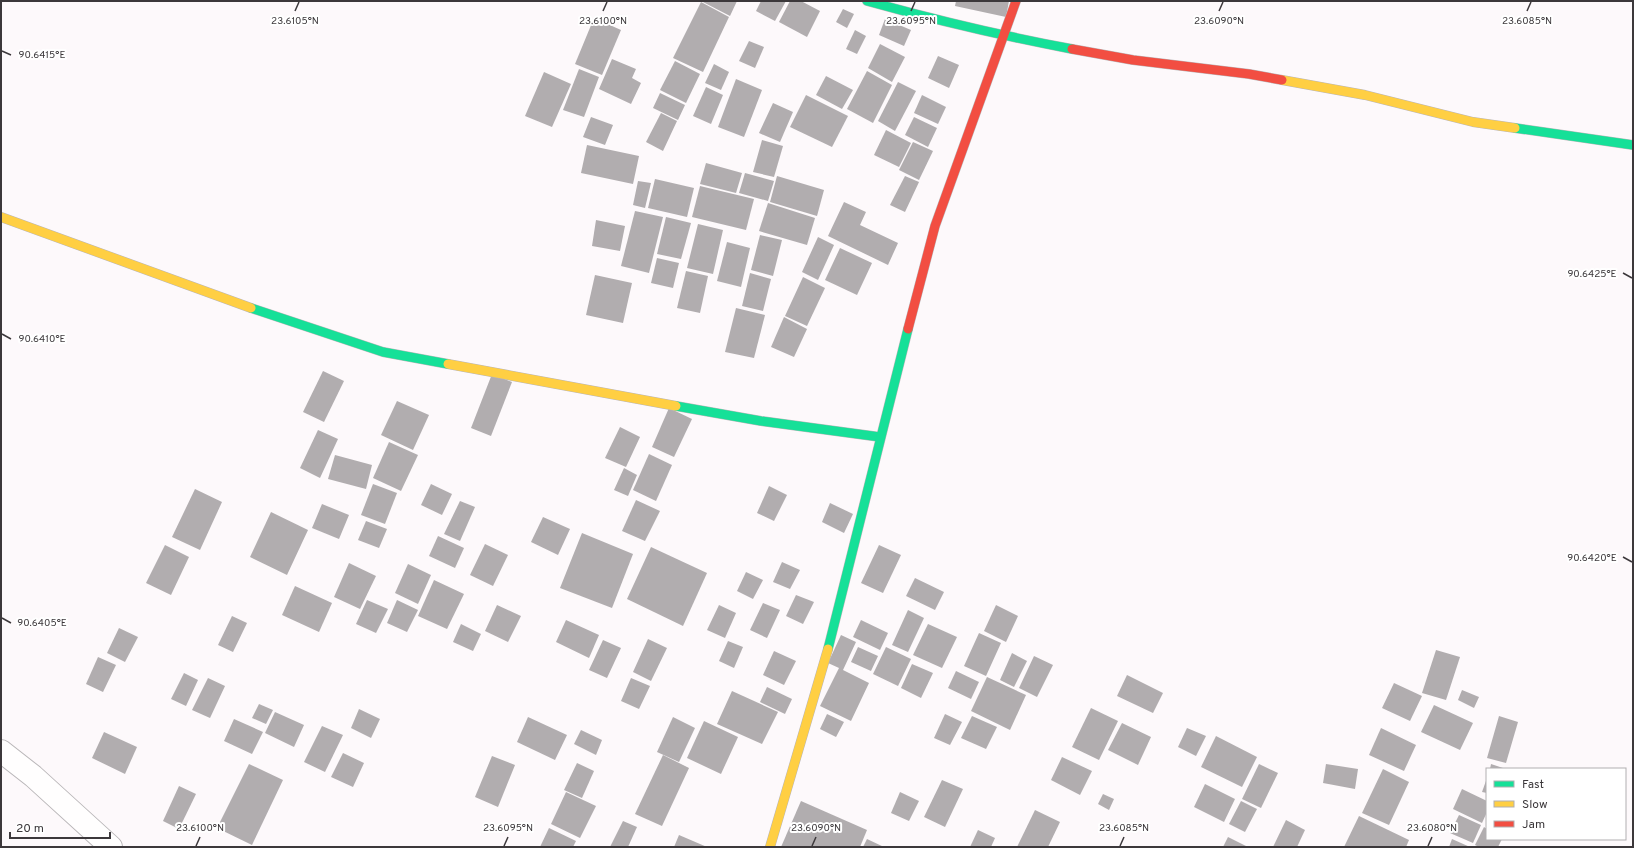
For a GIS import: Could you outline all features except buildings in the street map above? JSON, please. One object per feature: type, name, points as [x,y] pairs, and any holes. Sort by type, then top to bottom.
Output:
[{"type":"street","points":[[867,1],[934,20],[1004,36],[1133,60],[1272,78],[1365,95],[1473,122],[1633,145]]},
{"type":"street","points":[[770,847],[826,657],[880,437],[935,226],[1016,1]]},
{"type":"street","points":[[1,217],[243,305],[383,352],[754,420],[880,437]]},
{"type":"street","points":[[1,751],[33,776],[111,847]]},
{"type":"traffic: fast","points":[[867,1],[918,15],[1020,39],[1072,49]]},
{"type":"traffic: fast","points":[[1515,128],[1633,145]]},
{"type":"traffic: fast","points":[[251,308],[383,352],[448,364]]},
{"type":"traffic: fast","points":[[828,649],[908,329]]},
{"type":"traffic: fast","points":[[676,406],[761,421],[880,437]]},
{"type":"traffic: slow","points":[[1282,80],[1365,95],[1473,122],[1515,128]]},
{"type":"traffic: slow","points":[[1,217],[251,308]]},
{"type":"traffic: slow","points":[[448,364],[676,406]]},
{"type":"traffic: slow","points":[[770,847],[828,649]]},
{"type":"traffic: jam","points":[[908,329],[935,226],[1016,1]]},
{"type":"traffic: jam","points":[[1072,49],[1133,60],[1249,74],[1282,80]]}]
